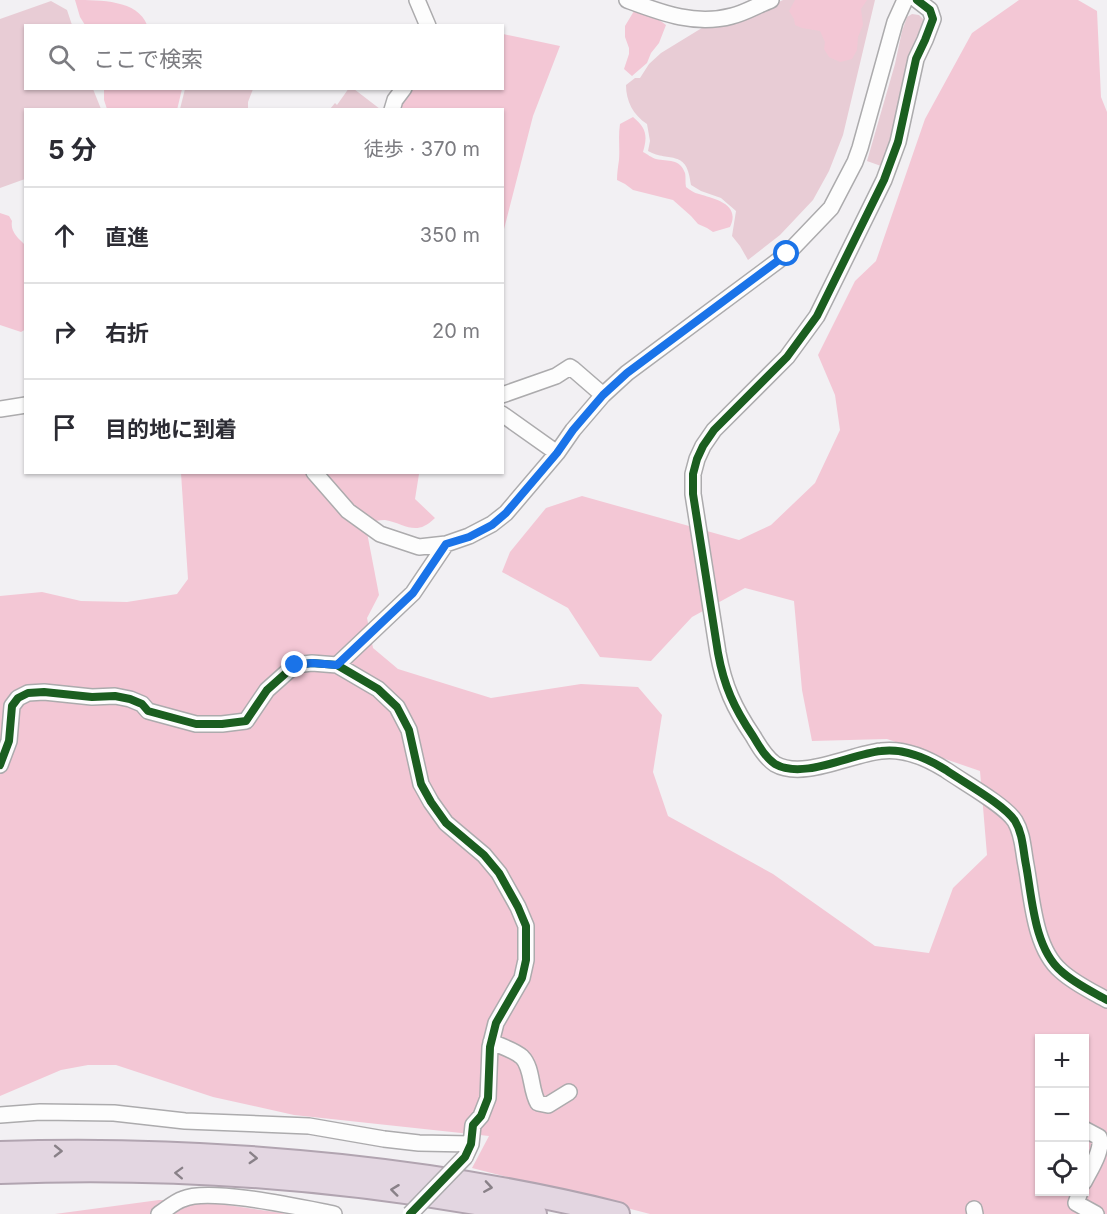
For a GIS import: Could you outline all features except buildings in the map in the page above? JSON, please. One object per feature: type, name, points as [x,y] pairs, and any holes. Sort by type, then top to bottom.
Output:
[{"type":"highway","points":[[0,1153],[42,1151],[155,1153],[275,1159],[415,1175],[500,1188],[618,1214]]},
{"type":"highway","points":[[0,1172],[43,1170],[155,1172],[274,1177],[403,1191],[535,1214]]},
{"type":"street","points":[[417,0],[427,24]]},
{"type":"street","points":[[627,0],[666,14],[692,20],[713,20],[734,16],[771,0]]},
{"type":"street","points":[[316,474],[348,511],[380,534],[419,547],[446,544],[469,537],[492,525],[506,513],[603,395],[627,373],[787,254],[831,208],[860,148],[895,22],[905,0]]},
{"type":"street","points":[[917,0],[930,10],[933,20],[916,59],[898,142],[884,180],[817,316],[787,357],[714,430],[697,459],[693,474],[693,494],[718,653],[729,694],[743,721],[767,758],[777,765],[789,769],[801,769],[875,752],[902,752],[936,764],[1002,808],[1014,819],[1020,832],[1035,919],[1048,957],[1060,971],[1107,1000]]},
{"type":"street","points":[[393,108],[402,90]]},
{"type":"street","points":[[504,394],[556,376],[570,368],[603,395]]},
{"type":"street","points":[[0,409],[24,405]]},
{"type":"street","points":[[504,415],[557,453]]},
{"type":"street","points":[[337,665],[413,593],[446,544]]},
{"type":"street","points":[[0,765],[9,741],[12,706],[18,698],[28,693],[115,696],[130,699],[142,704],[148,711],[176,719],[196,724],[222,724],[246,721],[267,690],[295,665],[312,663],[337,665],[378,689],[397,707],[409,730],[421,784],[431,802],[446,823],[484,855],[499,873],[526,926],[526,960],[522,978],[496,1023],[491,1042],[488,1098],[481,1116],[473,1125],[468,1151],[410,1214]]},
{"type":"street","points":[[491,1042],[523,1058],[538,1103],[548,1105],[569,1092]]},
{"type":"street","points":[[0,1115],[40,1112],[114,1113],[186,1120],[309,1126],[468,1151]]},
{"type":"street","points":[[1089,1132],[1100,1137],[1101,1143],[1089,1172]]},
{"type":"street","points":[[159,1214],[184,1198],[207,1195],[251,1199],[334,1214]]},
{"type":"street","points":[[1078,1196],[1076,1203],[1096,1214]]},
{"type":"street","points":[[1105,1214],[1107,1206]]},
{"type":"shaded area","points":[[75,0],[106,1],[127,6],[142,17],[146,24],[84,24]]},
{"type":"shaded area","points":[[783,0],[875,0],[843,135],[829,171],[813,200],[780,235],[748,260],[732,236],[736,211],[721,198],[691,185],[689,173],[681,161],[648,151],[650,141],[647,124],[631,107],[626,85],[635,78],[640,78],[649,64],[661,53],[710,23],[745,17]]},
{"type":"shaded area","points":[[795,0],[867,0],[861,9],[863,25],[858,37],[857,50],[852,59],[840,62],[829,57],[824,49],[825,42],[820,31],[795,25],[789,11]]},
{"type":"shaded area","points":[[1019,0],[1078,0],[1097,11],[1101,97],[1107,112],[1107,1214],[650,1214],[472,1168],[489,1136],[294,1115],[213,1097],[116,1065],[88,1065],[61,1070],[0,1096],[0,596],[42,592],[81,601],[127,602],[177,594],[188,579],[181,474],[419,474],[415,499],[435,518],[428,524],[416,528],[385,520],[365,522],[379,595],[367,618],[373,648],[398,669],[491,698],[581,684],[638,687],[662,715],[653,772],[668,816],[773,874],[875,946],[929,953],[953,888],[987,855],[980,771],[887,739],[812,741],[802,690],[794,601],[745,588],[692,617],[651,661],[600,657],[568,608],[502,572],[510,552],[546,508],[582,496],[739,540],[771,525],[815,483],[840,430],[835,395],[818,355],[855,281],[876,261],[925,119],[972,33]]},
{"type":"shaded area","points":[[51,1],[67,10],[72,24],[24,24],[24,90],[93,90],[101,108],[24,108],[24,179],[0,188],[0,19]]},
{"type":"shaded area","points":[[634,11],[647,11],[666,25],[647,63],[632,76],[624,69],[629,54],[625,26]]},
{"type":"shaded area","points":[[912,14],[919,15],[923,19],[923,24],[897,124],[881,166],[867,161],[895,64],[902,31],[907,17]]},
{"type":"shaded area","points":[[504,34],[560,46],[533,116],[504,229],[504,108],[397,108],[408,90],[504,90]]},
{"type":"shaded area","points":[[104,90],[182,90],[177,108],[107,108]]},
{"type":"shaded area","points":[[185,90],[253,90],[248,108],[180,108]]},
{"type":"shaded area","points":[[348,90],[355,90],[379,108],[331,108],[335,103],[337,105]]},
{"type":"shaded area","points":[[633,117],[645,132],[643,152],[654,158],[680,165],[685,173],[686,187],[695,193],[719,201],[729,208],[732,213],[730,227],[713,232],[698,224],[673,200],[633,190],[617,180],[620,124]]},
{"type":"shaded area","points":[[0,213],[9,216],[13,232],[24,244],[24,330],[21,332],[0,325]]},
{"type":"shaded area","points":[[159,1200],[193,1200],[288,1214],[55,1214]]},
{"type":"cycle path","points":[[917,0],[930,10],[933,19],[916,59],[898,142],[884,180],[817,316],[787,357],[714,430],[697,459],[693,474],[693,494],[718,653],[723,676],[735,706],[762,751],[775,764],[786,768],[813,768],[869,753],[898,751],[923,758],[939,766],[983,794],[1010,815],[1020,831],[1033,907],[1045,949],[1061,971],[1083,987],[1107,1000]]},
{"type":"cycle path","points":[[0,765],[9,741],[12,706],[18,698],[28,693],[115,696],[142,704],[148,711],[196,724],[222,724],[246,721],[267,690],[295,665],[312,663],[337,665],[378,689],[397,707],[409,730],[421,784],[431,802],[446,823],[484,855],[499,873],[526,926],[526,960],[522,978],[496,1023],[490,1047],[488,1098],[481,1116],[473,1125],[471,1144],[465,1157],[410,1214]]},
{"type":"route","points":[[295,665],[312,663],[337,665],[413,593],[446,544],[469,537],[492,525],[506,513],[603,395],[627,373],[787,254]]}]
